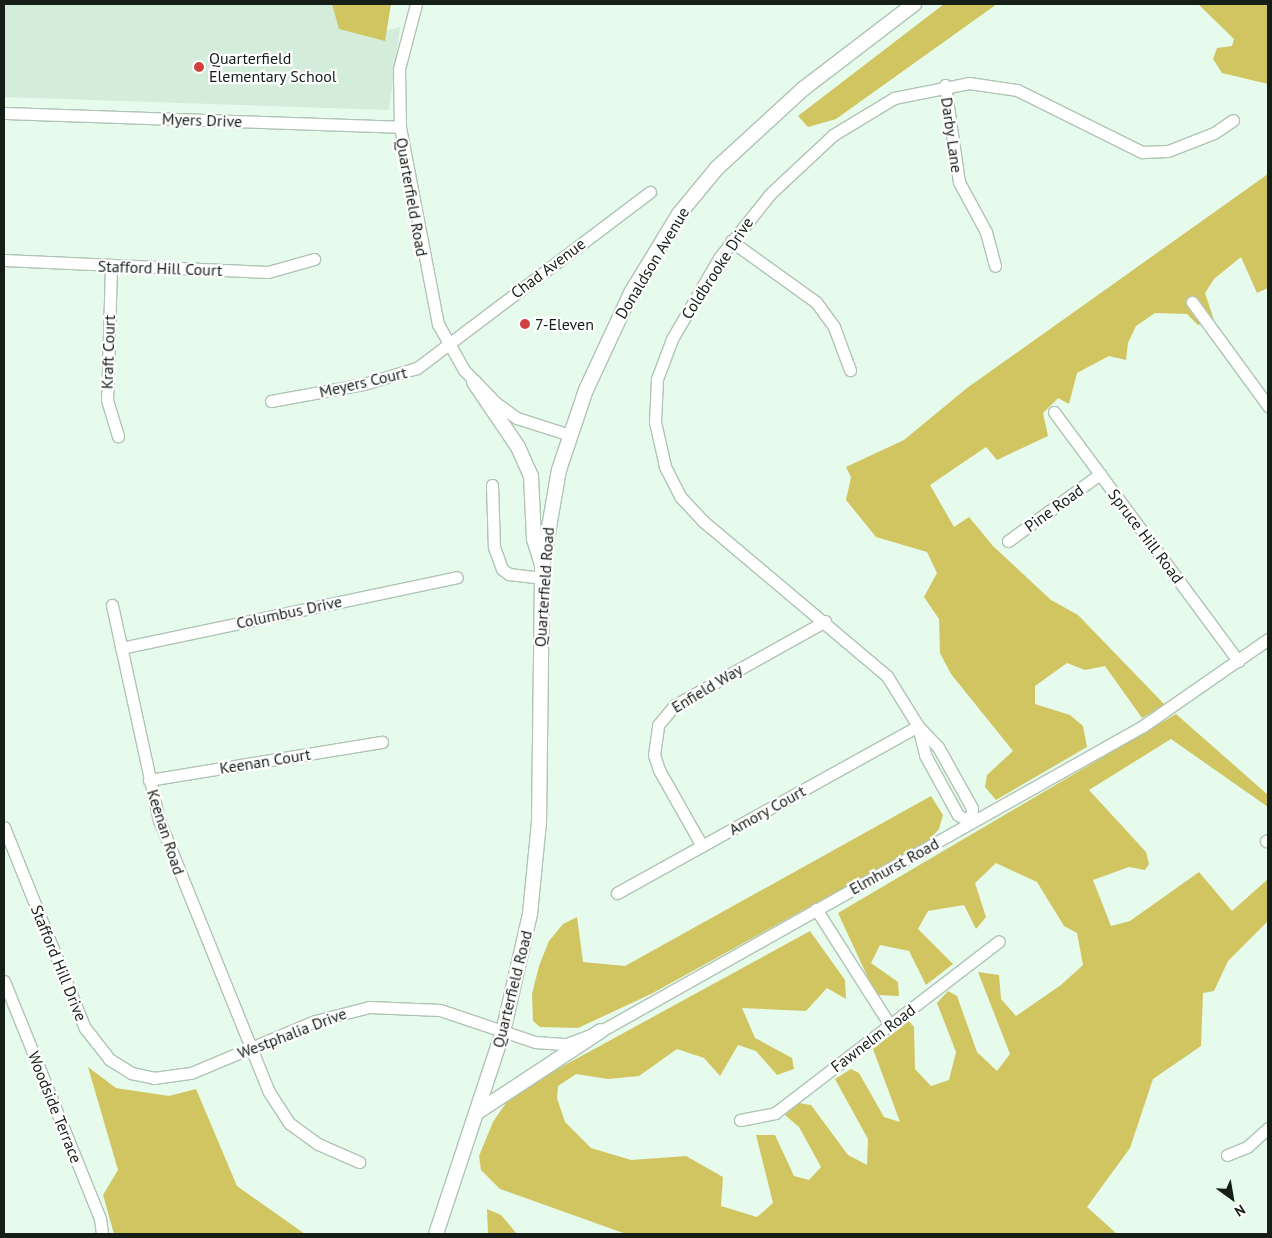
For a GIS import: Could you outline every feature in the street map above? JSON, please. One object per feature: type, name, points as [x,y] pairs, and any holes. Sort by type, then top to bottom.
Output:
[{"type":"main road","name":"Donaldson Avenue","points":[[570,435],[605,344],[631,293],[694,195],[786,102],[914,4]]},
{"type":"main road","points":[[474,382],[518,447],[531,476],[534,538],[542,573]]},
{"type":"main road","name":"Quarterfield Road","points":[[436,1234],[503,1032],[523,954],[538,848],[542,573],[551,506],[570,435]]},
{"type":"main road","points":[[476,1113],[601,1031]]},
{"type":"street","name":"Quarterfield Road","points":[[416,4],[399,69],[400,127],[422,255],[446,345],[474,382],[516,418],[570,435]]},
{"type":"street","name":"Coldbrooke Drive","points":[[971,822],[972,808],[938,747],[918,726],[887,676],[825,621],[697,516],[672,481],[658,444],[654,401],[663,359],[731,241],[789,174],[850,122],[894,98],[945,85],[994,85],[1036,96],[1142,152],[1168,151],[1233,120]]},
{"type":"street","name":"Darby Lane","points":[[945,85],[957,176],[989,238],[995,266]]},
{"type":"street","name":"Myers Drive","points":[[4,113],[400,127]]},
{"type":"street","name":"Chad Avenue","points":[[446,345],[650,192]]},
{"type":"street","points":[[731,241],[816,302],[834,327],[850,370]]},
{"type":"street","name":"Stafford Hill Court","points":[[4,260],[268,272],[314,259]]},
{"type":"street","name":"Kraft Court","points":[[111,266],[107,400],[118,436]]},
{"type":"street","points":[[1192,302],[1268,406]]},
{"type":"street","name":"Meyers Court","points":[[271,401],[401,376],[446,345]]},
{"type":"street","name":"Spruce Hill Road","points":[[1054,412],[1238,661]]},
{"type":"street","name":"Pine Road","points":[[1008,541],[1100,474]]},
{"type":"street","points":[[492,485],[491,524],[502,569],[508,574],[542,573]]},
{"type":"street","name":"Columbus Drive","points":[[121,648],[457,577]]},
{"type":"street","name":"Keenan Road","points":[[112,605],[149,780],[168,847],[269,1092],[289,1123],[318,1144],[359,1162]]},
{"type":"street","name":"Enfield Way","points":[[702,846],[660,770],[654,755],[658,725],[675,705],[825,621]]},
{"type":"street","name":"Elmhurst Road","points":[[503,1032],[550,1045],[567,1044],[601,1031],[1143,726],[1268,639]]},
{"type":"street","name":"Amory Court","points":[[617,893],[918,726]]},
{"type":"street","name":"Keenan Court","points":[[149,780],[382,742]]},
{"type":"street","name":"Stafford Hill Drive","points":[[4,827],[89,1034],[109,1059],[142,1076]]},
{"type":"street","points":[[816,909],[890,1025]]},
{"type":"street","name":"Fawnelm Road","points":[[740,1120],[775,1113],[999,942]]},
{"type":"street","name":"Woodside Terrace","points":[[4,981],[100,1219],[102,1234]]},
{"type":"street","name":"Westphalia Drive","points":[[142,1076],[191,1074],[341,1012],[378,1006],[440,1010],[503,1032]]},
{"type":"street","points":[[1228,1156],[1247,1147],[1268,1128]]},
{"type":"shaded area","name":"Quarterfield Elementary School","points":[[4,4],[360,4],[368,36],[400,27],[389,110],[4,97]]},
{"type":"shaded area","points":[[332,4],[391,4],[385,41],[339,29]]},
{"type":"shaded area","points":[[944,4],[997,4],[836,119],[808,127],[798,116]]},
{"type":"shaded area","points":[[1198,4],[1268,4],[1268,84],[1222,73],[1213,59],[1217,48],[1232,46],[1234,39]]},
{"type":"shaded area","points":[[1268,174],[1268,288],[1257,293],[1241,257],[1214,279],[1205,293],[1214,320],[1198,325],[1187,314],[1155,313],[1136,326],[1128,343],[1126,360],[1109,356],[1077,373],[1069,404],[1058,398],[1043,413],[1048,436],[997,460],[986,447],[930,485],[954,527],[969,517],[993,546],[1051,600],[1078,615],[1165,705],[1142,718],[1105,666],[1085,670],[1067,663],[1035,686],[1035,704],[1070,715],[1083,726],[1087,747],[996,800],[985,787],[987,775],[1013,751],[951,674],[940,653],[939,619],[924,597],[937,573],[927,552],[876,537],[846,500],[851,477],[846,467],[904,440],[967,388]]},
{"type":"shaded area","points":[[1176,714],[1268,795],[1268,807],[1171,739],[1089,790],[1146,852],[1149,864],[1145,870],[1129,867],[1093,880],[1111,926],[1130,921],[1199,872],[1232,911],[1268,879],[1268,921],[1228,961],[1214,991],[1203,993],[1201,1046],[1153,1079],[1130,1148],[1087,1207],[1117,1234],[626,1234],[500,1189],[481,1170],[479,1156],[493,1122],[512,1094],[810,931],[845,980],[846,999],[827,988],[806,1011],[742,1008],[755,1038],[792,1058],[794,1069],[777,1075],[756,1051],[738,1045],[720,1076],[704,1058],[677,1049],[639,1076],[608,1079],[576,1074],[558,1086],[557,1098],[565,1122],[591,1148],[631,1160],[686,1156],[723,1177],[721,1206],[757,1217],[773,1203],[756,1135],[775,1135],[794,1176],[809,1180],[821,1167],[799,1127],[785,1115],[799,1103],[811,1105],[848,1155],[867,1165],[868,1139],[835,1079],[851,1069],[859,1073],[884,1117],[900,1122],[873,1049],[909,1021],[914,1027],[915,1069],[931,1086],[949,1080],[956,1052],[937,1003],[948,991],[957,996],[977,1052],[997,1071],[1010,1054],[978,972],[999,975],[1001,999],[1016,1016],[1061,985],[1083,965],[1077,933],[1064,926],[1037,882],[996,863],[975,883],[986,917],[976,929],[964,905],[928,911],[918,929],[953,964],[926,985],[909,951],[880,945],[871,963],[898,982],[899,996],[876,995],[838,913]]},
{"type":"shaded area","points":[[931,796],[943,815],[939,829],[927,842],[651,994],[578,1028],[540,1027],[533,1021],[532,994],[539,966],[549,941],[563,924],[577,917],[583,962],[625,966]]},
{"type":"shaded area","points":[[88,1067],[116,1088],[169,1096],[196,1089],[237,1186],[305,1234],[114,1234],[103,1195],[118,1170]]},
{"type":"shaded area","points":[[487,1209],[501,1215],[517,1234],[488,1234]]},
{"type":"place","name":"Quarterfield Elementary School","points":[[199,67]]},
{"type":"place","name":"7-Eleven","points":[[525,324]]}]
